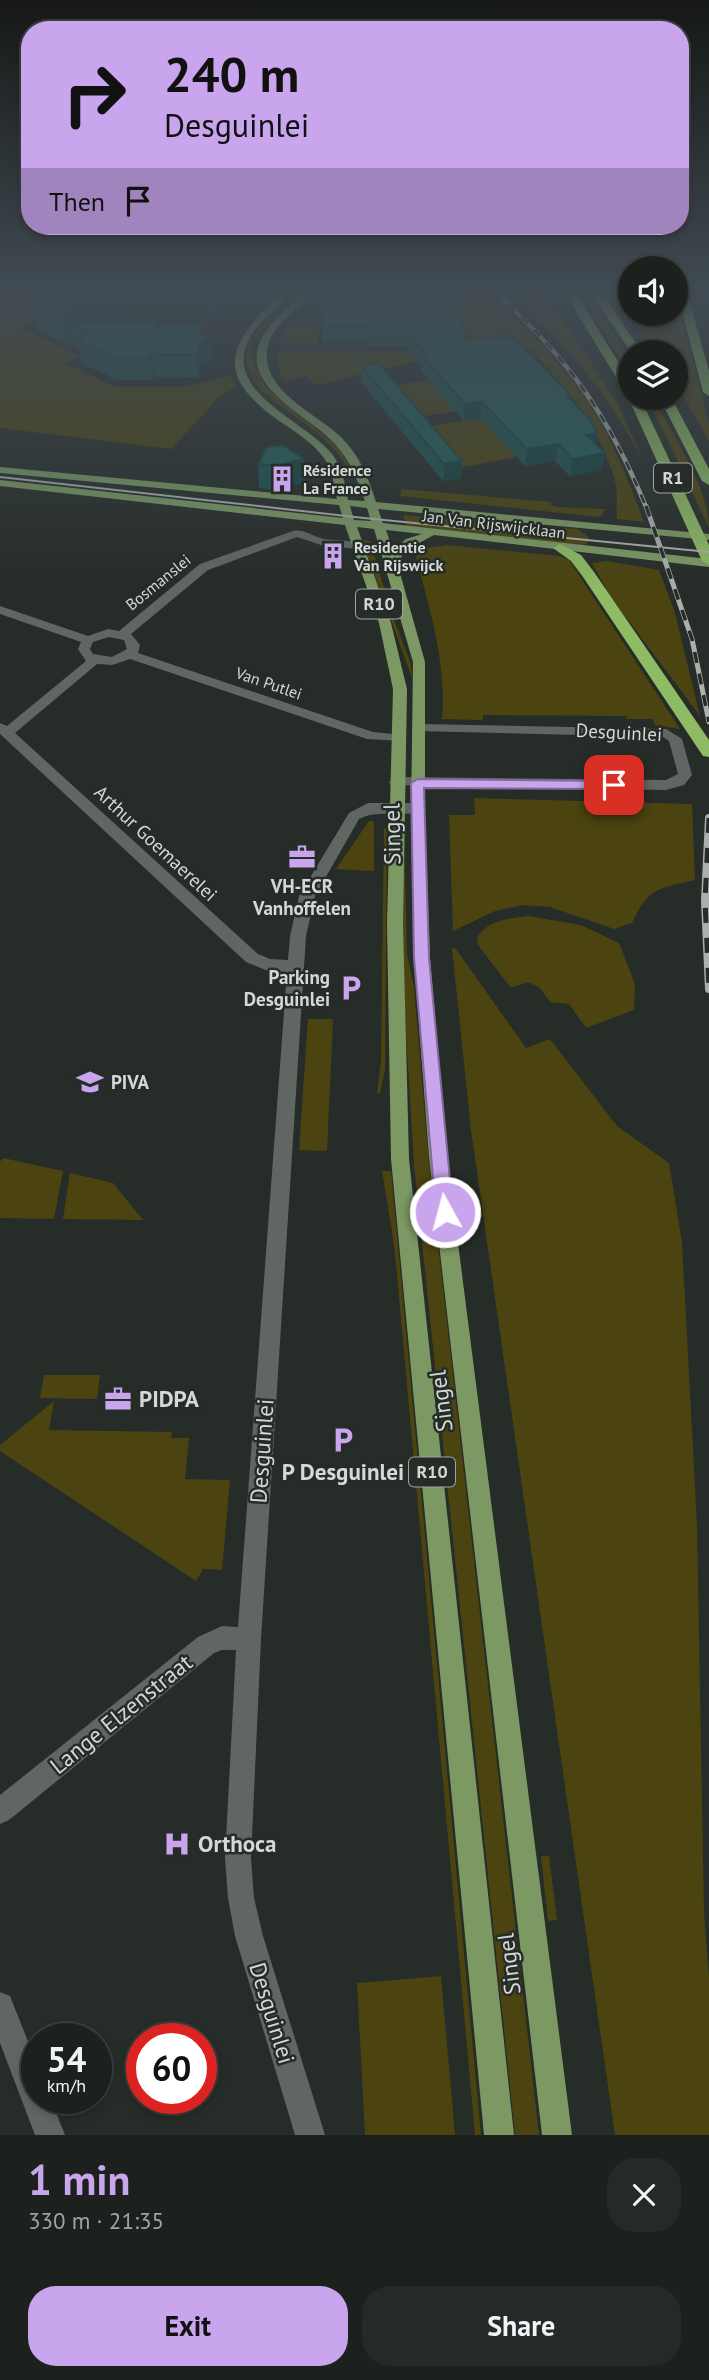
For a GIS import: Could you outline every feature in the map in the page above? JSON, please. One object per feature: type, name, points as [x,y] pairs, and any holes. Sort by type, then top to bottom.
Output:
[{"type":"highway","name":"R1","points":[[640,410],[681,495],[709,562]]},
{"type":"highway","name":"R1","points":[[672,410],[709,481]]},
{"type":"highway","points":[[560,548],[581,564],[705,746]]},
{"type":"main road","name":"R10","points":[[253,392],[326,453],[337,473],[350,522],[397,662],[400,689],[395,808]]},
{"type":"main road","name":"R10","points":[[277,392],[337,439],[358,465],[392,566],[419,662],[418,783]]},
{"type":"main road","name":"Jan Van Rijswijcklaan","points":[[0,470],[709,537]]},
{"type":"main road","name":"Jan Van Rijswijcklaan","points":[[296,499],[323,488],[334,480],[337,473]]},
{"type":"main road","name":"Jan Van Rijswijcklaan","points":[[0,483],[275,512],[560,548],[709,562]]},
{"type":"main road","points":[[392,566],[395,553],[404,544],[437,534]]},
{"type":"main road","name":"Singel","points":[[418,783],[422,958],[438,1157],[556,2135]]},
{"type":"main road","name":"Singel","points":[[395,808],[394,1034],[400,1160],[499,2135]]},
{"type":"street","points":[[275,512],[294,520],[297,533],[321,542],[358,546]]},
{"type":"street","name":"Bosmanslei","points":[[123,634],[204,567],[297,533]]},
{"type":"street","points":[[0,610],[88,640],[108,633],[123,634],[129,637],[134,645],[129,654],[117,660],[94,660],[4,729]]},
{"type":"street","points":[[88,640],[83,649],[94,660]]},
{"type":"street","name":"Van Putlei","points":[[129,654],[372,736],[398,738]]},
{"type":"street","name":"Desguinlei","points":[[396,782],[666,785],[679,782],[685,775],[676,738],[666,733],[420,728]]},
{"type":"street","name":"Arthur Goemaerelei","points":[[4,729],[252,958],[268,965],[296,966]]},
{"type":"street","name":"Desguinlei","points":[[310,2135],[259,1973],[241,1898],[238,1845],[249,1639],[298,936],[307,896],[346,827],[361,810],[418,808]]},
{"type":"street","name":"Lange Elzenstraat","points":[[0,1811],[206,1645],[222,1638],[249,1639]]},
{"type":"street","points":[[0,2006],[50,2135]]},
{"type":"shaded area","points":[[0,392],[228,392],[220,396],[171,449],[0,428]]},
{"type":"shaded area","points":[[264,392],[272,392],[337,446],[356,477],[351,478],[340,456],[311,428]]},
{"type":"shaded area","points":[[388,392],[440,392],[457,411],[411,418]]},
{"type":"shaded area","points":[[568,392],[581,392],[590,403],[619,459],[644,522],[617,519],[615,481],[600,442]]},
{"type":"shaded area","points":[[600,392],[610,392],[616,401],[642,457]]},
{"type":"shaded area","points":[[688,392],[701,392],[709,423],[709,441],[688,404]]},
{"type":"shaded area","points":[[652,410],[660,410],[688,461],[703,496],[709,528]]},
{"type":"shaded area","points":[[480,418],[517,457],[453,469],[419,428]]},
{"type":"shaded area","points":[[402,489],[551,502],[551,505],[556,507],[606,509],[600,517],[400,496]]},
{"type":"shaded area","points":[[403,515],[577,529],[589,537],[587,544],[576,546],[406,527]]},
{"type":"shaded area","points":[[362,540],[370,541],[393,617],[411,664],[412,678]]},
{"type":"shaded area","points":[[447,545],[559,556],[569,560],[680,729],[655,725],[653,719],[627,719],[626,716],[483,715],[483,720],[442,719],[440,658],[416,557],[420,549]]},
{"type":"shaded area","points":[[607,561],[659,570],[675,613],[700,716],[610,596],[592,563]]},
{"type":"shaded area","points":[[474,798],[692,804],[695,880],[656,891],[649,896],[632,923],[614,929],[550,907],[523,905],[495,911],[453,931],[449,815],[475,815]]},
{"type":"shaded area","points":[[369,821],[374,821],[374,871],[336,869]]},
{"type":"shaded area","points":[[384,828],[387,828],[385,1070],[380,1093],[377,1093],[381,1061]]},
{"type":"shaded area","points":[[404,832],[407,954],[414,987],[429,1164],[539,2135],[515,2135],[414,1165],[402,968]]},
{"type":"shaded area","points":[[528,916],[581,925],[619,943],[635,984],[634,1010],[586,1028],[569,1004],[550,1002],[539,987],[528,982],[511,988],[478,945],[477,939],[492,924]]},
{"type":"shaded area","points":[[452,948],[456,949],[526,1048],[550,1039],[617,1126],[669,1163],[682,1242],[697,1524],[704,1912],[709,1977],[709,2135],[615,2135],[471,1130]]},
{"type":"shaded area","points":[[308,1019],[333,1019],[327,1151],[299,1150]]},
{"type":"shaded area","points":[[3,1158],[63,1171],[54,1219],[0,1218],[0,1162]]},
{"type":"shaded area","points":[[382,1171],[391,1171],[481,2135],[475,2135],[396,1264]]},
{"type":"shaded area","points":[[70,1173],[113,1183],[143,1220],[63,1219]]},
{"type":"shaded area","points":[[44,1375],[100,1375],[97,1399],[40,1398]]},
{"type":"shaded area","points":[[54,1401],[49,1430],[172,1432],[171,1438],[189,1438],[185,1479],[230,1480],[222,1570],[203,1569],[196,1581],[0,1451],[0,1445]]},
{"type":"shaded area","points":[[541,1856],[549,1856],[557,1920],[548,1921]]},
{"type":"shaded area","points":[[441,1976],[455,2135],[365,2135],[357,1983]]},
{"type":"building","points":[[383,392],[403,392],[462,461],[444,464]]},
{"type":"building","points":[[454,392],[567,392],[570,395],[567,396],[591,420],[597,433],[586,435],[605,453],[572,459],[558,444],[527,449],[482,402],[465,404]]},
{"type":"building","points":[[283,445],[304,459],[277,466],[258,464],[267,447]]},
{"type":"tram line","points":[[0,477],[364,518],[709,552]]},
{"type":"railway","points":[[585,392],[617,444],[646,507]]},
{"type":"railway","points":[[646,506],[692,639],[709,722]]},
{"type":"railway","points":[[709,818],[705,901],[709,989]]},
{"type":"place","name":"Résidence La France","points":[[282,479]]},
{"type":"place","name":"Residentie Van Rijswijck","points":[[333,556]]},
{"type":"place","name":"VH-ECR Vanhoffelen","points":[[302,857]]},
{"type":"place","name":"Parking Desguinlei","points":[[351,988]]},
{"type":"place","name":"PIVA","points":[[90,1082]]},
{"type":"place","name":"PIDPA","points":[[118,1399]]},
{"type":"place","name":"P Desguinlei","points":[[343,1440]]},
{"type":"place","name":"Orthoca","points":[[177,1844]]},
{"type":"route","points":[[445,1212],[422,958],[418,783],[614,785]]}]
